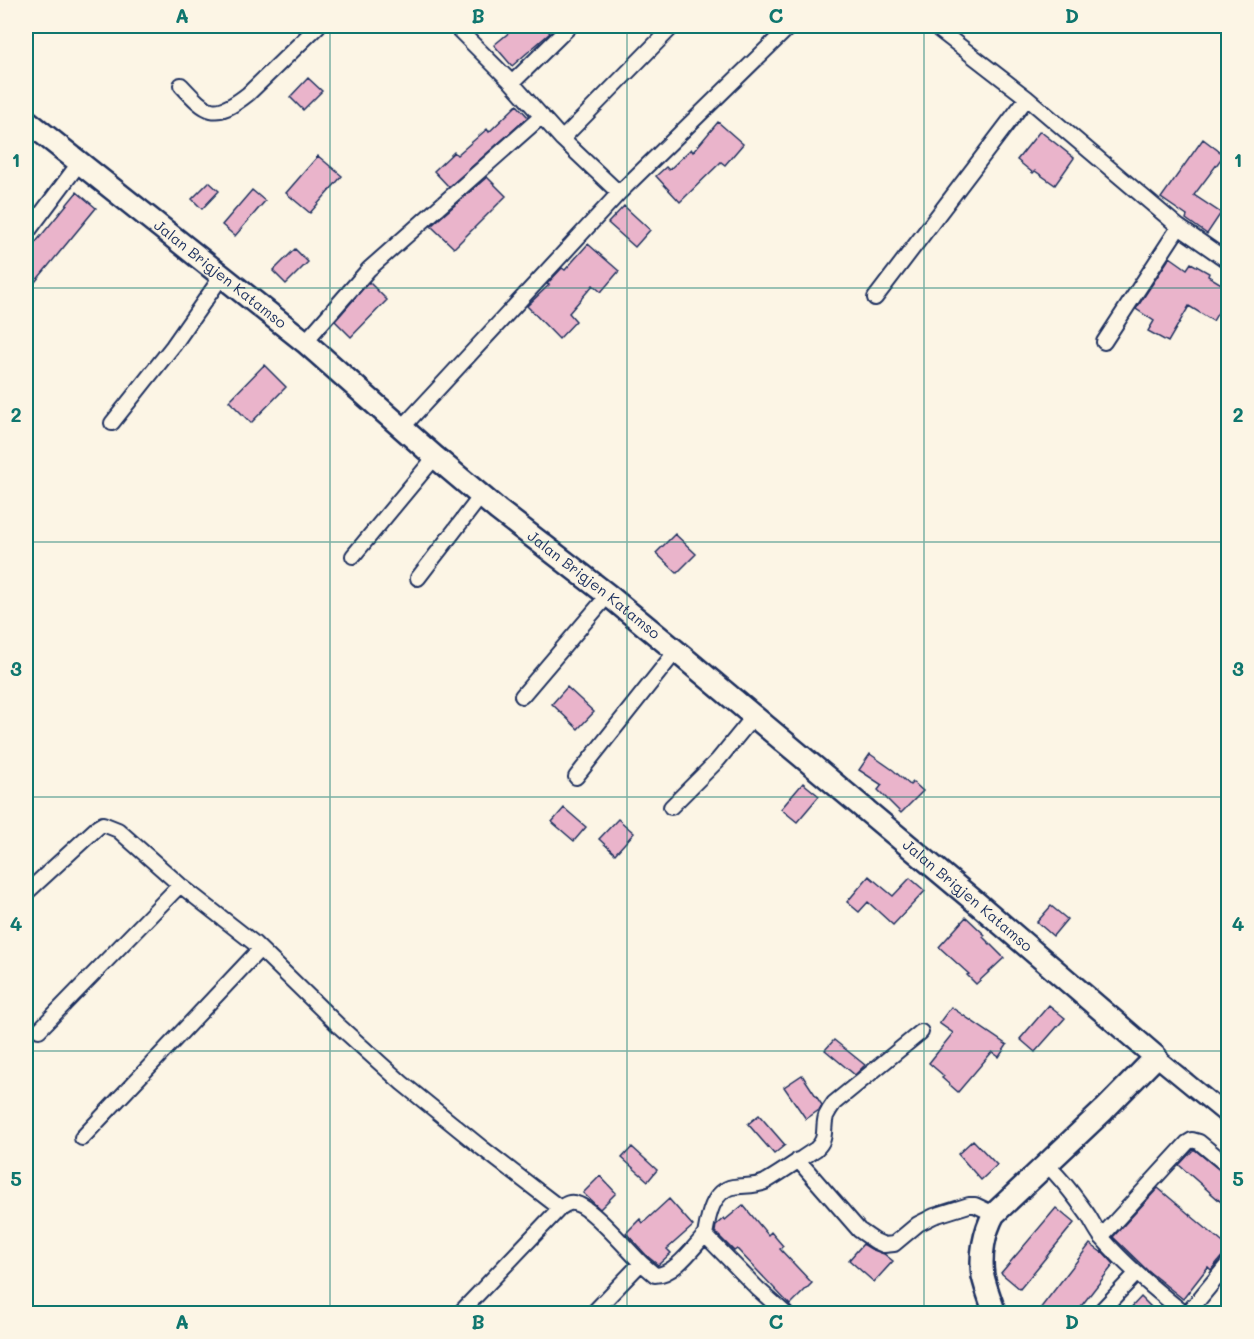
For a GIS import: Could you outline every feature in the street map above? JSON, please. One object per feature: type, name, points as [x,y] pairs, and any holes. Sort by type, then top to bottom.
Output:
[{"type":"main road","name":"Jalan Brigjen Katamso","points":[[26,120],[305,342],[401,429],[481,496],[676,651],[978,904],[1156,1057]]},
{"type":"main road","points":[[995,1314],[984,1276],[983,1262],[985,1240],[994,1214],[1104,1110],[1156,1057]]},
{"type":"street","points":[[181,85],[201,106],[208,110],[217,111],[227,108],[248,94],[318,26]]},
{"type":"street","points":[[455,26],[512,83],[562,139],[619,193]]},
{"type":"street","points":[[512,83],[570,26]]},
{"type":"street","points":[[562,139],[672,26]]},
{"type":"street","points":[[401,429],[619,193],[790,26]]},
{"type":"street","points":[[934,26],[1027,98],[1179,226],[1228,261]]},
{"type":"street","points":[[875,298],[1027,98]]},
{"type":"street","points":[[305,342],[369,269],[542,116]]},
{"type":"street","points":[[26,234],[80,162]]},
{"type":"street","points":[[1104,342],[1179,226]]},
{"type":"street","points":[[112,423],[173,346],[222,276]]},
{"type":"street","points":[[353,556],[435,457]]},
{"type":"street","points":[[418,579],[481,496]]},
{"type":"street","points":[[522,696],[608,595]]},
{"type":"street","points":[[576,777],[676,651]]},
{"type":"street","points":[[671,807],[718,760],[754,716]]},
{"type":"street","points":[[26,893],[90,833],[103,824],[118,830],[180,885],[260,949],[402,1083],[560,1208]]},
{"type":"street","points":[[39,1030],[180,885]]},
{"type":"street","points":[[82,1138],[260,949]]},
{"type":"street","points":[[459,1314],[560,1208],[568,1203],[581,1205],[595,1216],[641,1263],[655,1275],[662,1275],[675,1267],[705,1235],[712,1205],[725,1189],[763,1183],[822,1144],[826,1115],[834,1103],[921,1032]]},
{"type":"street","points":[[1156,1057],[1228,1116]]},
{"type":"street","points":[[1101,1237],[1192,1140],[1199,1142],[1228,1166]]},
{"type":"street","points":[[798,1160],[859,1230],[884,1245],[894,1244],[918,1224],[934,1216],[969,1205],[994,1214]]},
{"type":"street","points":[[1047,1165],[1073,1194],[1101,1237],[1136,1275],[1186,1314],[1228,1264]]},
{"type":"street","points":[[705,1235],[786,1314]]},
{"type":"street","points":[[592,1314],[641,1263]]},
{"type":"street","points":[[1098,1314],[1136,1275]]},
{"type":"building","points":[[517,26],[544,26],[550,33],[512,66],[494,45]]},
{"type":"building","points":[[308,78],[322,91],[303,110],[290,97]]},
{"type":"building","points":[[517,105],[528,117],[449,187],[434,171],[454,152],[457,155],[487,129],[489,132]]},
{"type":"building","points":[[718,122],[743,144],[725,165],[721,162],[680,202],[656,176],[666,167],[669,170],[691,149],[693,152]]},
{"type":"building","points":[[1040,131],[1074,158],[1055,185],[1035,171],[1033,173],[1017,160]]},
{"type":"building","points":[[1203,139],[1224,155],[1194,195],[1221,213],[1207,234],[1186,219],[1187,216],[1161,198]]},
{"type":"building","points":[[318,156],[342,176],[310,213],[286,193]]},
{"type":"building","points":[[487,177],[506,196],[454,248],[431,226]]},
{"type":"building","points":[[209,182],[219,191],[202,209],[192,199]]},
{"type":"building","points":[[252,190],[265,201],[235,236],[222,225]]},
{"type":"building","points":[[77,192],[96,208],[26,293],[26,254]]},
{"type":"building","points":[[624,206],[650,230],[635,247],[608,223]]},
{"type":"building","points":[[588,244],[619,271],[601,292],[593,285],[569,313],[576,321],[559,339],[527,306],[549,285],[547,284],[562,268],[565,270]]},
{"type":"building","points":[[295,249],[308,262],[286,284],[273,271]]},
{"type":"building","points":[[1170,257],[1187,269],[1191,263],[1209,273],[1208,276],[1228,288],[1228,295],[1213,321],[1189,306],[1168,342],[1148,331],[1154,321],[1136,309]]},
{"type":"building","points":[[369,282],[387,300],[351,337],[335,321]]},
{"type":"building","points":[[264,365],[286,387],[251,423],[229,401]]},
{"type":"building","points":[[675,534],[696,554],[677,573],[656,553]]},
{"type":"building","points":[[567,687],[594,712],[578,729],[552,704]]},
{"type":"building","points":[[870,754],[910,785],[913,782],[923,791],[901,813],[878,790],[882,785],[859,770]]},
{"type":"building","points":[[803,783],[819,796],[797,822],[781,809]]},
{"type":"building","points":[[564,808],[586,827],[574,841],[552,822]]},
{"type":"building","points":[[618,819],[634,833],[615,854],[599,839]]},
{"type":"building","points":[[869,876],[893,896],[910,878],[925,891],[893,925],[868,902],[859,912],[847,902]]},
{"type":"building","points":[[1051,906],[1067,919],[1053,936],[1037,922]]},
{"type":"building","points":[[966,917],[1004,958],[976,984],[967,975],[969,974],[939,947]]},
{"type":"building","points":[[1049,1005],[1065,1018],[1035,1052],[1020,1039]]},
{"type":"building","points":[[951,1007],[1007,1045],[999,1057],[992,1052],[958,1092],[929,1063],[953,1033],[939,1023]]},
{"type":"building","points":[[834,1040],[865,1065],[855,1075],[825,1050]]},
{"type":"building","points":[[802,1075],[822,1105],[806,1119],[784,1087]]},
{"type":"building","points":[[759,1115],[785,1145],[774,1154],[748,1124]]},
{"type":"building","points":[[973,1140],[997,1165],[981,1180],[958,1154]]},
{"type":"building","points":[[632,1147],[657,1170],[648,1181],[622,1158]]},
{"type":"building","points":[[1193,1150],[1228,1177],[1228,1208],[1179,1165]]},
{"type":"building","points":[[600,1176],[616,1193],[600,1209],[583,1193]]},
{"type":"building","points":[[1158,1188],[1228,1247],[1211,1270],[1208,1267],[1183,1299],[1148,1271],[1113,1237]]},
{"type":"building","points":[[669,1199],[693,1226],[667,1249],[671,1253],[658,1265],[626,1233],[640,1219],[643,1223]]},
{"type":"building","points":[[743,1205],[768,1235],[771,1232],[783,1246],[780,1249],[812,1283],[790,1305],[737,1249],[734,1251],[715,1232],[716,1225]]},
{"type":"building","points":[[1056,1208],[1074,1223],[1020,1289],[1001,1273]]},
{"type":"building","points":[[863,1244],[893,1261],[874,1282],[849,1260]]},
{"type":"building","points":[[1090,1244],[1102,1251],[1114,1264],[1075,1314],[1036,1314]]},
{"type":"building","points":[[1141,1297],[1158,1314],[1125,1314]]}]
